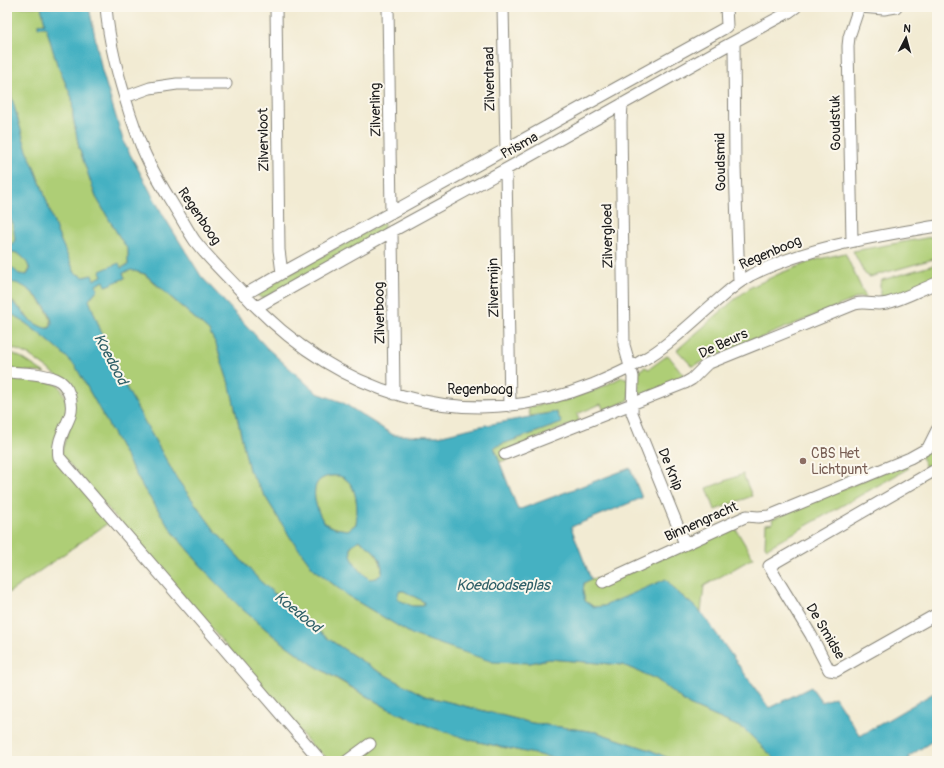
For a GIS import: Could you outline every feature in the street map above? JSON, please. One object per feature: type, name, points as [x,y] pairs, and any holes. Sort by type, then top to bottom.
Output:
[{"type":"street","name":"Regenboog","points":[[106,7],[108,28],[116,69],[140,144],[157,178],[195,241],[244,295],[290,337],[314,355],[359,380],[394,394],[447,405],[484,407],[510,406],[552,398],[576,391],[630,367],[664,346],[739,282],[794,256],[852,241],[937,226]]},
{"type":"street","name":"Zilvervloot","points":[[276,7],[279,250],[282,273]]},
{"type":"street","name":"Zilverling","points":[[388,7],[391,213]]},
{"type":"street","name":"Zilverdraad","points":[[503,7],[506,150]]},
{"type":"street","name":"Prisma","points":[[244,295],[727,26],[726,7]]},
{"type":"street","name":"Prisma","points":[[257,307],[392,231],[506,170],[796,7]]},
{"type":"street","points":[[860,7],[884,9],[896,7]]},
{"type":"street","name":"Goudstuk","points":[[852,241],[848,46],[860,7]]},
{"type":"street","name":"Goudsmid","points":[[734,42],[735,168],[739,282]]},
{"type":"street","points":[[125,97],[150,88],[177,84],[226,84]]},
{"type":"street","name":"Zilvergloed","points":[[622,104],[624,346],[633,377],[633,404]]},
{"type":"street","name":"Zilvermijn","points":[[506,170],[510,406]]},
{"type":"street","name":"Zilverboog","points":[[392,231],[394,394]]},
{"type":"street","name":"De Beurs","points":[[505,454],[685,383],[692,379],[707,364],[848,307],[864,302],[877,304],[887,303],[937,283]]},
{"type":"street","points":[[7,372],[34,374],[57,379],[61,382],[68,391],[72,405],[70,417],[58,445],[59,457],[320,761]]},
{"type":"street","name":"De Knip","points":[[633,404],[632,413],[685,544]]},
{"type":"street","name":"Binnengracht","points":[[603,582],[747,516],[769,516],[910,458],[928,448],[937,430]]},
{"type":"street","name":"De Smidse","points":[[937,469],[769,566],[811,634],[830,670],[833,672],[843,668],[937,614]]},
{"type":"street","points":[[347,761],[370,744]]},
{"type":"green space","points":[[7,7],[41,7],[45,23],[39,27],[46,27],[57,64],[72,98],[73,117],[79,148],[96,197],[128,250],[128,265],[120,268],[118,264],[100,271],[102,276],[94,280],[91,275],[84,277],[75,273],[57,232],[42,187],[26,148],[7,81]]},
{"type":"green space","points":[[7,213],[13,224],[15,235],[14,243],[7,245]]},
{"type":"green space","points":[[384,222],[384,231],[262,299],[255,293]]},
{"type":"green space","points":[[937,236],[937,258],[870,277],[865,274],[853,251]]},
{"type":"green space","points":[[7,252],[20,255],[26,261],[29,269],[28,273],[25,275],[16,273],[10,268]]},
{"type":"green space","points":[[845,253],[866,298],[860,297],[692,366],[677,350],[751,287],[781,273],[815,260]]},
{"type":"green space","points":[[937,264],[937,278],[886,299],[880,299],[880,284],[882,280]]},
{"type":"green space","points":[[131,270],[144,274],[209,331],[216,344],[231,390],[249,470],[290,537],[313,568],[348,596],[413,635],[530,663],[549,659],[623,665],[656,679],[689,705],[744,729],[777,761],[675,761],[650,750],[596,732],[532,723],[425,696],[374,669],[330,640],[260,581],[216,532],[177,479],[113,363],[89,300],[96,291],[96,285],[104,281],[107,285],[125,278],[123,273]]},
{"type":"green space","points":[[16,282],[24,286],[41,302],[49,316],[51,322],[50,327],[45,329],[29,320],[24,312],[7,296],[7,283]]},
{"type":"green space","points":[[7,311],[43,337],[76,367],[144,489],[175,535],[214,581],[241,608],[275,637],[312,664],[340,681],[387,708],[414,720],[474,741],[567,761],[361,761],[362,758],[358,761],[327,761],[325,756],[313,747],[61,454],[74,413],[59,377],[29,355],[7,346]]},
{"type":"green space","points":[[7,351],[22,358],[45,373],[7,369]]},
{"type":"green space","points":[[668,355],[686,378],[644,396],[639,394],[638,371],[645,367],[649,369]]},
{"type":"green space","points":[[7,374],[25,375],[59,385],[69,405],[55,446],[99,511],[111,521],[7,594]]},
{"type":"green space","points":[[622,377],[629,379],[629,400],[604,411],[601,404],[577,414],[579,421],[503,452],[506,460],[500,462],[494,447],[562,423],[556,412],[530,416],[528,407],[566,400],[596,390]]},
{"type":"green space","points":[[937,435],[937,463],[927,469],[921,457]]},
{"type":"green space","points":[[906,462],[909,468],[767,548],[765,546],[766,524],[773,523],[772,519]]},
{"type":"green space","points":[[743,474],[752,496],[715,510],[707,488]]},
{"type":"green space","points":[[329,476],[342,477],[347,480],[354,491],[357,504],[356,524],[348,530],[329,526],[324,522],[319,513],[315,501],[315,489],[321,479]]},
{"type":"green space","points":[[734,526],[753,558],[704,586],[701,612],[675,590],[666,580],[604,606],[594,607],[585,601],[583,592],[584,583],[591,579],[596,578],[599,586]]},
{"type":"green space","points":[[359,540],[376,554],[380,562],[382,574],[376,578],[369,579],[358,568],[353,560],[351,546]]},
{"type":"green space","points":[[399,591],[404,591],[424,602],[424,606],[412,606],[396,599]]},
{"type":"water","name":"Koedoodseplas","points":[[41,7],[89,7],[102,71],[124,143],[163,215],[201,276],[267,348],[317,393],[342,402],[393,435],[438,436],[476,427],[556,412],[562,423],[494,447],[518,510],[630,468],[642,498],[571,527],[591,579],[584,583],[583,592],[585,601],[594,607],[604,606],[666,579],[675,590],[701,612],[769,708],[811,687],[822,702],[835,697],[860,736],[937,691],[937,738],[908,757],[911,761],[777,761],[744,729],[689,705],[656,679],[623,665],[549,659],[530,663],[493,662],[413,635],[348,596],[313,568],[290,537],[249,470],[231,390],[216,344],[209,331],[145,274],[131,270],[123,273],[125,278],[106,286],[104,281],[96,285],[98,290],[89,300],[113,363],[177,479],[216,532],[260,581],[300,616],[330,640],[374,669],[425,696],[532,723],[596,732],[650,750],[675,761],[567,761],[474,741],[433,728],[387,708],[312,664],[275,637],[241,608],[214,581],[175,535],[144,489],[76,367],[43,337],[7,311],[7,296],[29,319],[35,323],[42,327],[49,328],[52,323],[47,309],[35,295],[21,285],[7,283],[7,263],[19,274],[27,275],[30,270],[27,262],[22,256],[15,252],[7,252],[7,245],[12,244],[15,240],[13,224],[7,213],[7,81],[26,148],[42,187],[57,232],[75,273],[84,277],[92,275],[94,280],[102,276],[100,271],[119,263],[121,268],[128,265],[128,250],[96,197],[79,148],[73,117],[72,98],[57,64],[46,27],[38,27],[38,24],[45,23]],"holes":[[[329,476],[342,477],[347,480],[354,491],[357,504],[356,524],[348,530],[329,526],[324,522],[319,513],[315,501],[315,489],[321,479]],[[359,540],[373,550],[381,562],[382,574],[376,578],[369,579],[358,568],[353,560],[351,546]],[[399,591],[404,591],[424,602],[424,606],[412,606],[397,599]]]},
{"type":"place","name":"CBS Het Lichtpunt","points":[[803,461]]},
{"type":"water label","name":"Koedood","points":[[111,359]]},
{"type":"water label","name":"Koedood","points":[[298,612]]}]
